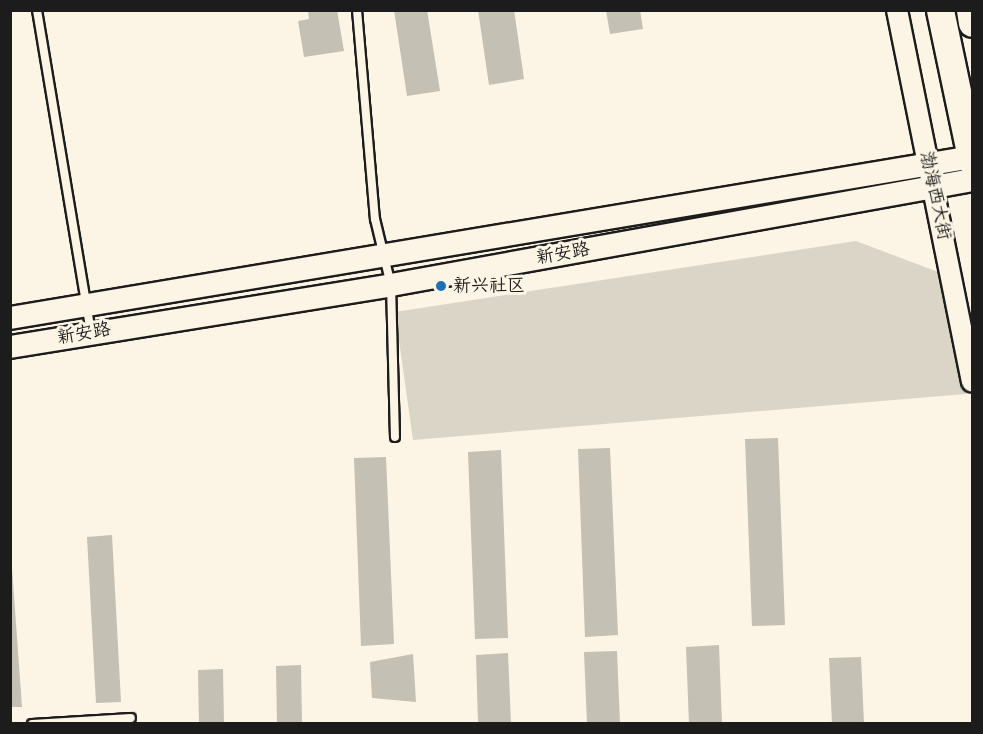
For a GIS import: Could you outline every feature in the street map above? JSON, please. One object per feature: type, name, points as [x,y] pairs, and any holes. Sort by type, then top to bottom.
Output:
[{"type":"highway","points":[[940,10],[972,164]]},
{"type":"highway","points":[[970,10],[972,23]]},
{"type":"main road","name":"新安路","points":[[10,318],[928,164],[972,164]]},
{"type":"main road","name":"新安路","points":[[10,347],[391,285],[933,188],[972,164]]},
{"type":"street","name":"渤海西大街","points":[[897,10],[972,382]]},
{"type":"lane","points":[[37,10],[91,333]]},
{"type":"lane","points":[[357,10],[383,254],[391,285],[395,437]]},
{"type":"lane","points":[[32,723],[131,718]]},
{"type":"shaded area","points":[[856,241],[946,275],[966,394],[413,440],[395,312]]},
{"type":"building","points":[[308,10],[337,10],[344,51],[304,57],[298,21],[309,19]]},
{"type":"building","points":[[394,10],[427,10],[440,91],[407,96]]},
{"type":"building","points":[[478,10],[514,10],[524,79],[489,85]]},
{"type":"building","points":[[606,10],[640,10],[643,29],[610,34]]},
{"type":"building","points":[[778,438],[785,625],[752,626],[745,439]]},
{"type":"building","points":[[610,448],[618,635],[585,637],[578,449]]},
{"type":"building","points":[[501,450],[508,638],[475,639],[468,452]]},
{"type":"building","points":[[386,457],[394,644],[361,646],[354,458]]},
{"type":"building","points":[[112,535],[121,702],[96,703],[87,537]]},
{"type":"building","points":[[10,540],[22,707],[10,707]]},
{"type":"building","points":[[719,645],[722,724],[689,724],[686,647]]},
{"type":"building","points":[[617,651],[620,724],[587,724],[584,652]]},
{"type":"building","points":[[508,653],[511,724],[478,724],[476,655]]},
{"type":"building","points":[[413,654],[416,702],[372,698],[370,662]]},
{"type":"building","points":[[861,657],[864,724],[832,724],[829,658]]},
{"type":"building","points":[[301,665],[302,724],[277,724],[276,666]]},
{"type":"building","points":[[223,669],[224,724],[199,724],[198,670]]},
{"type":"place","name":"新兴社区","points":[[441,286]]}]
